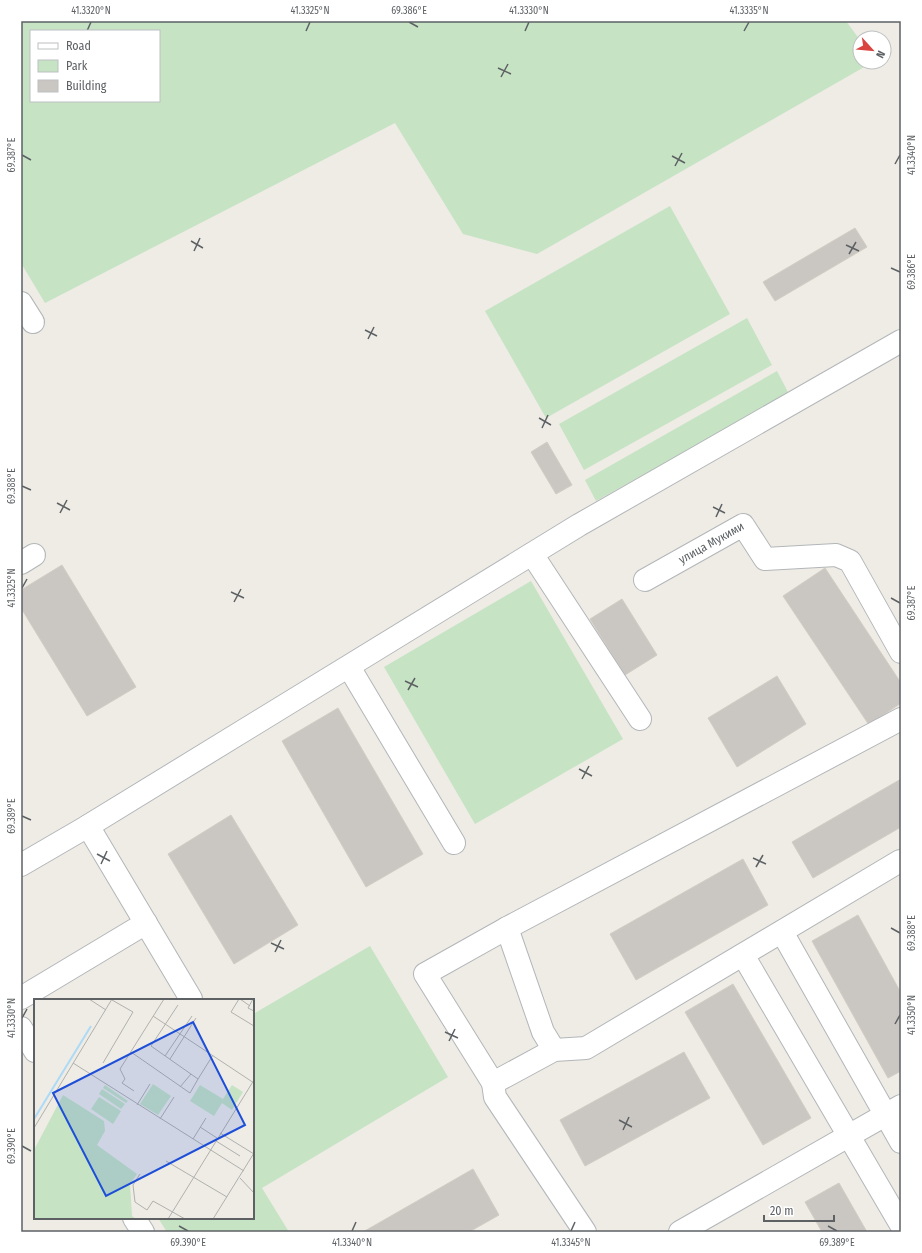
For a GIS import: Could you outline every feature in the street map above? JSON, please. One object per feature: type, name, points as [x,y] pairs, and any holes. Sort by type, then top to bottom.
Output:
[{"type":"street","points":[[21,303],[33,322]]},
{"type":"street","points":[[21,865],[88,826],[349,667],[579,525],[901,341]]},
{"type":"street","name":"улица Мукими","points":[[645,580],[743,525],[765,559],[836,555],[850,561],[901,652]]},
{"type":"street","points":[[532,554],[640,719]]},
{"type":"street","points":[[349,667],[454,842]]},
{"type":"street","points":[[585,1232],[495,1097],[493,1083],[425,974],[507,928],[901,720]]},
{"type":"street","points":[[88,826],[190,999]]},
{"type":"street","points":[[493,1083],[554,1050],[586,1048],[900,861],[901,862]]},
{"type":"street","points":[[21,998],[146,923]]},
{"type":"street","points":[[507,928],[543,1032],[554,1050]]},
{"type":"street","points":[[782,932],[893,1111],[901,1142]]},
{"type":"street","points":[[743,955],[901,1225]]},
{"type":"street","points":[[680,1232],[893,1111]]},
{"type":"street","points":[[135,1219],[143,1232]]},
{"type":"green space","points":[[21,21],[846,21],[853,30],[852,70],[859,70],[537,254],[463,234],[395,123],[45,303],[21,263]]},
{"type":"green space","points":[[670,206],[730,314],[546,418],[485,311]]},
{"type":"green space","points":[[747,318],[772,365],[584,470],[559,424]]},
{"type":"green space","points":[[777,371],[789,394],[596,501],[585,480]]},
{"type":"green space","points":[[531,581],[623,739],[475,824],[384,667]]},
{"type":"green space","points":[[370,946],[448,1077],[262,1188],[289,1232],[167,1232],[159,1219],[254,1219],[254,1013]]},
{"type":"building","points":[[855,228],[867,247],[775,301],[763,282]]},
{"type":"building","points":[[547,442],[572,485],[556,494],[531,452]]},
{"type":"building","points":[[62,565],[136,687],[87,716],[21,608],[21,590]]},
{"type":"building","points":[[825,568],[901,683],[901,703],[869,725],[783,596]]},
{"type":"building","points":[[622,599],[657,655],[625,675],[590,619]]},
{"type":"building","points":[[777,676],[806,724],[737,767],[708,718]]},
{"type":"building","points":[[338,708],[423,854],[366,887],[282,741]]},
{"type":"building","points":[[901,779],[901,827],[813,878],[792,842]]},
{"type":"building","points":[[231,815],[298,925],[234,964],[168,854]]},
{"type":"building","points":[[743,859],[768,905],[636,980],[610,934]]},
{"type":"building","points":[[858,915],[901,993],[901,1071],[888,1078],[812,941]]},
{"type":"building","points":[[733,984],[811,1118],[763,1145],[685,1012]]},
{"type":"building","points":[[684,1052],[710,1098],[585,1166],[560,1120]]},
{"type":"building","points":[[473,1169],[499,1215],[469,1232],[363,1232]]},
{"type":"building","points":[[839,1183],[867,1232],[822,1232],[805,1202]]}]
